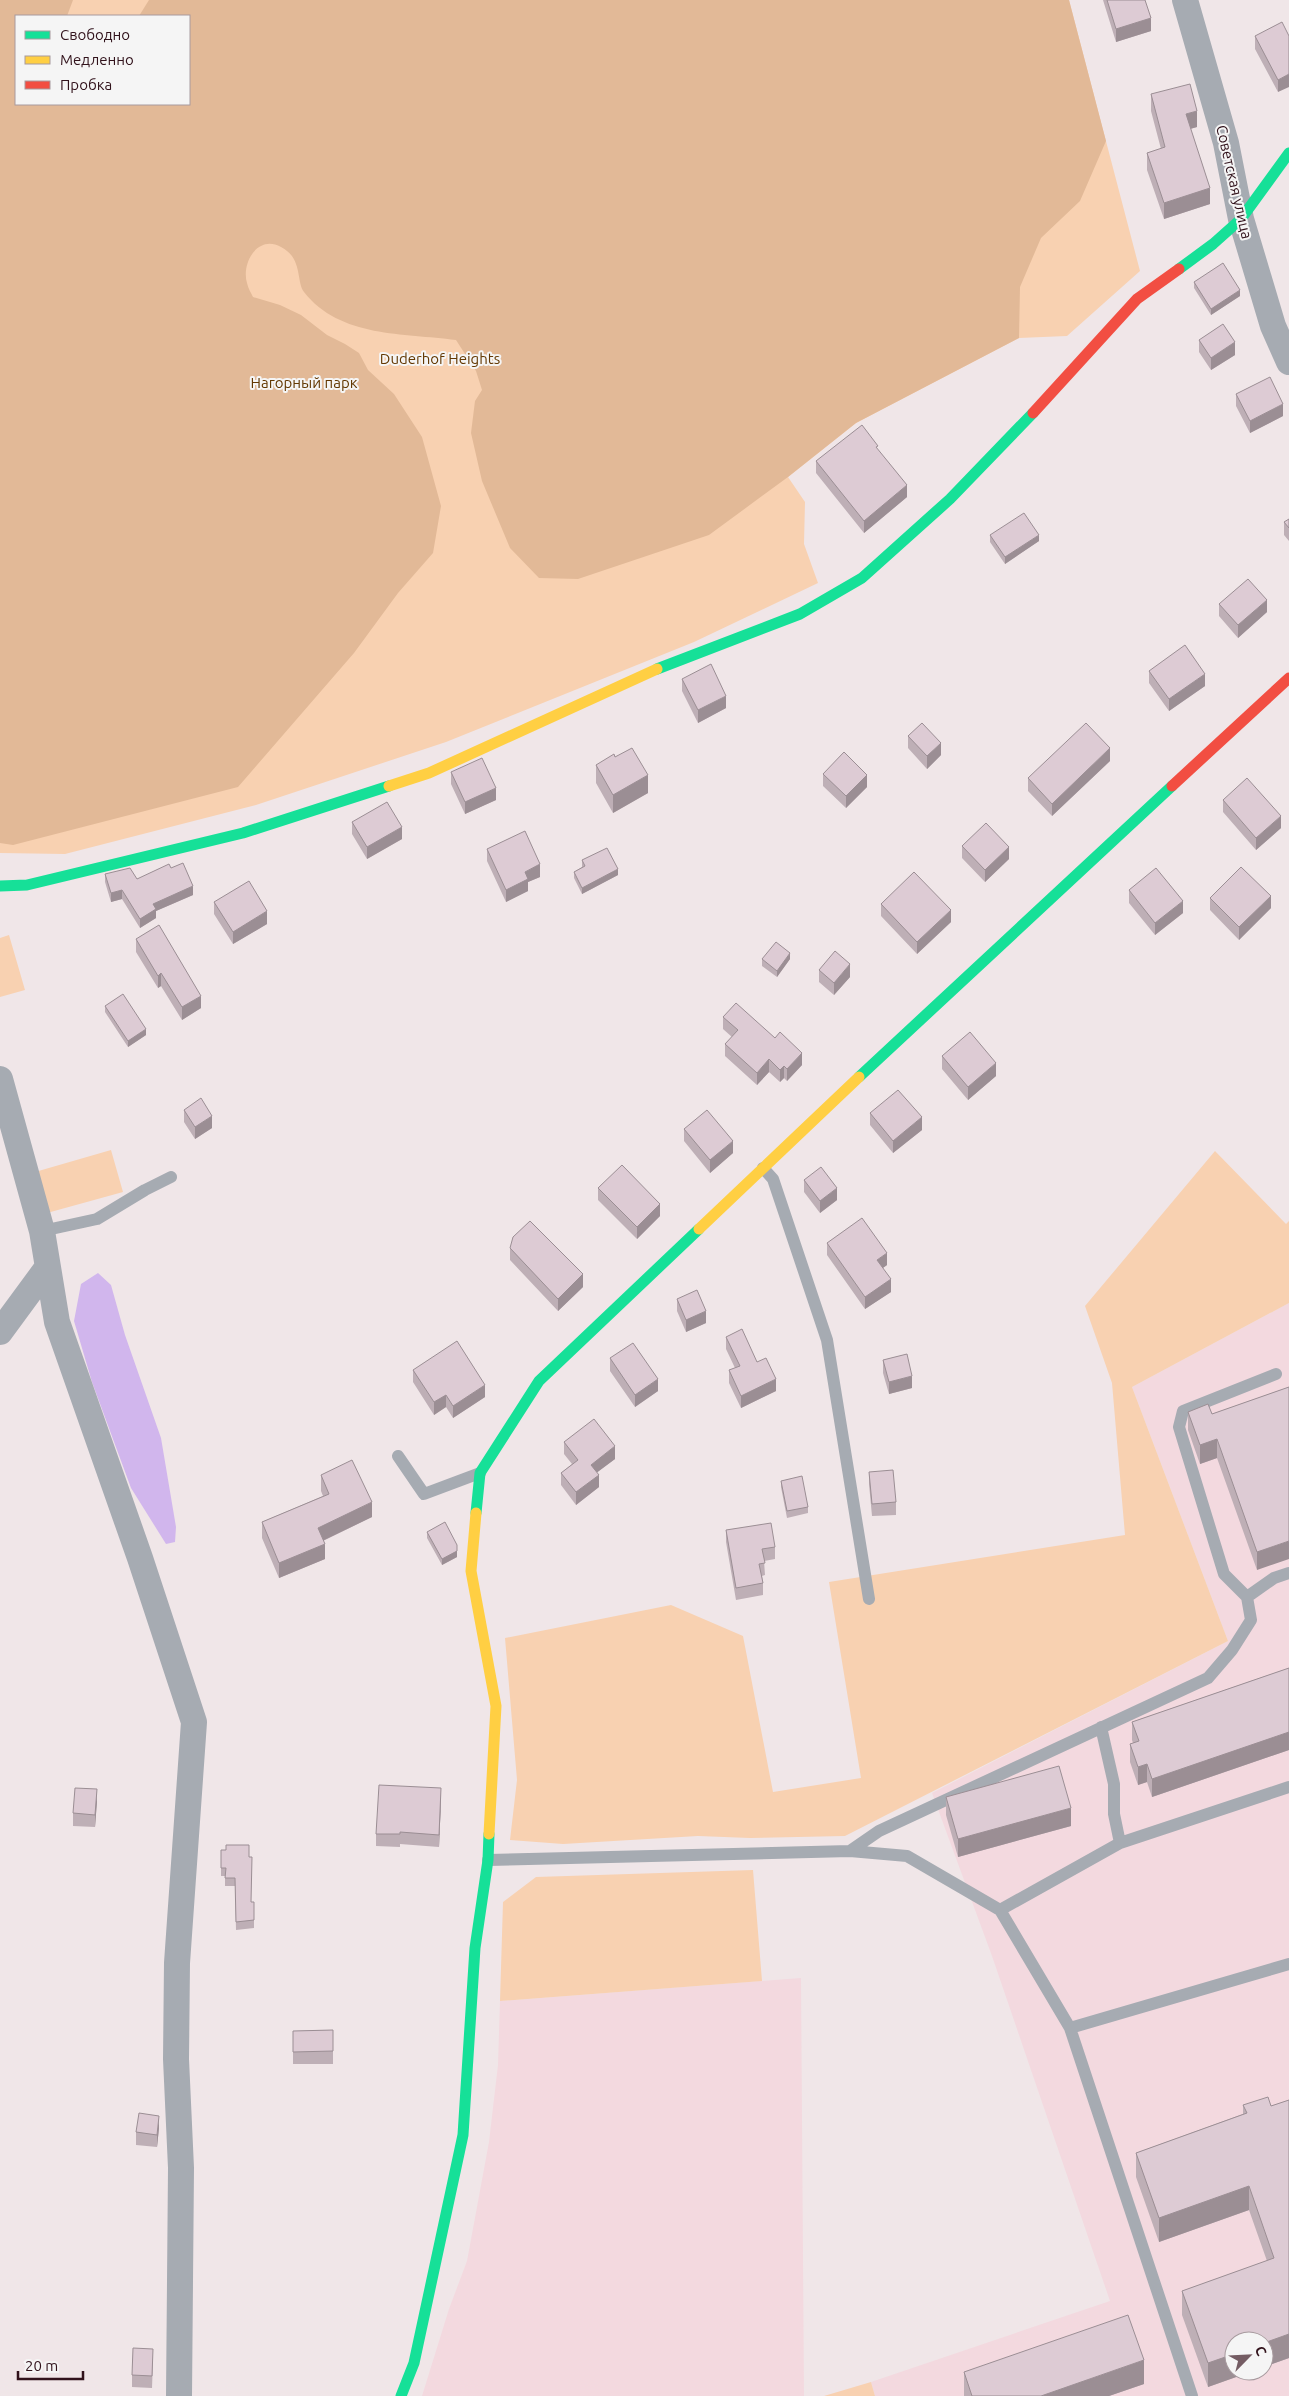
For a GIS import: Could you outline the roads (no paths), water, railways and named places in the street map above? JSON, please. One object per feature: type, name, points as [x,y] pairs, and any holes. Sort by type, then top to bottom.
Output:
[{"type":"street","name":"Советская улица","points":[[1185,0],[1226,143],[1241,219],[1273,326],[1289,362]]},
{"type":"street","points":[[0,886],[27,885],[243,833],[429,774],[680,659],[800,614],[862,578],[930,517],[1033,412],[1137,299],[1213,244],[1241,219],[1289,153]]},
{"type":"street","points":[[401,2396],[414,2363],[463,2135],[474,1948],[488,1860],[496,1706],[471,1571],[480,1473],[539,1381],[763,1168],[1289,678]]},
{"type":"street","points":[[0,1079],[42,1231],[57,1322],[140,1558],[194,1722],[177,1973],[176,2059],[181,2168],[179,2396]]},
{"type":"street","points":[[0,1332],[47,1268]]},
{"type":"lane","points":[[763,1168],[773,1179],[827,1340],[869,1599]]},
{"type":"lane","points":[[42,1231],[97,1219],[145,1190],[171,1177]]},
{"type":"lane","points":[[850,1851],[880,1831],[1208,1678],[1232,1650],[1251,1620],[1247,1597],[1224,1574],[1180,1427],[1183,1411],[1276,1374]]},
{"type":"lane","points":[[398,1456],[424,1494],[480,1473]]},
{"type":"lane","points":[[1247,1597],[1274,1578],[1289,1573]]},
{"type":"lane","points":[[1101,1727],[1114,1784],[1114,1814],[1120,1843]]},
{"type":"lane","points":[[1000,1910],[1120,1843],[1289,1787]]},
{"type":"lane","points":[[488,1860],[850,1851],[907,1856],[1000,1910],[1070,2028],[1192,2396]]},
{"type":"lane","points":[[1070,2028],[1289,1964]]},
{"type":"park label","name":"Duderhof Heights","points":[[440,359]]},
{"type":"park label","name":"Нагорный парк","points":[[304,383]]}]
